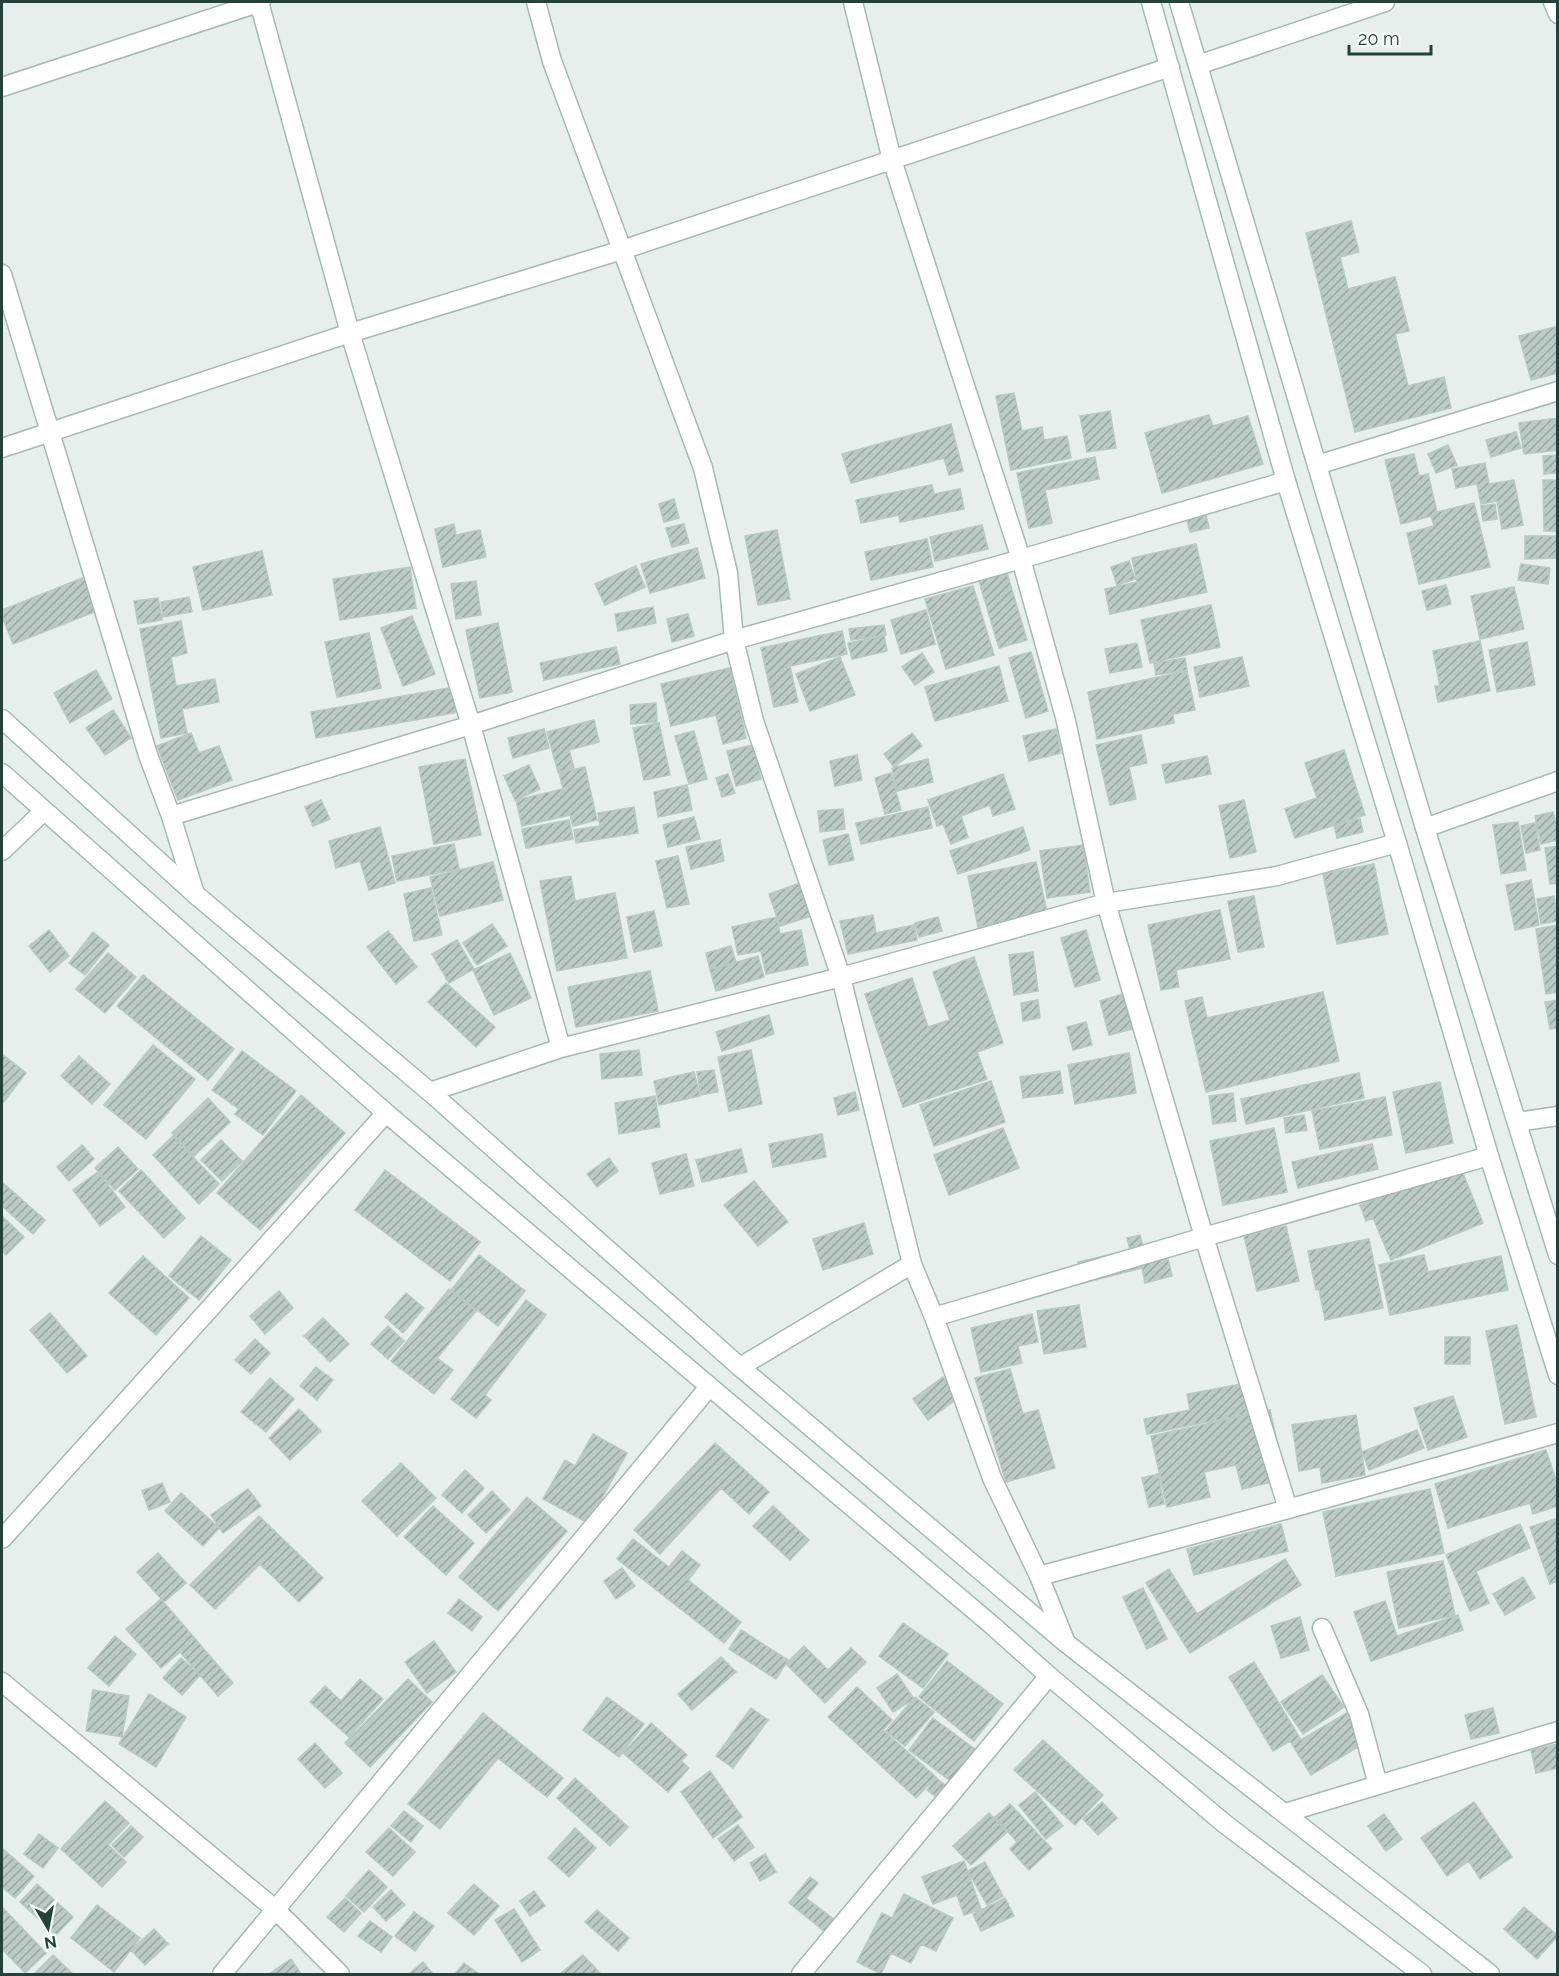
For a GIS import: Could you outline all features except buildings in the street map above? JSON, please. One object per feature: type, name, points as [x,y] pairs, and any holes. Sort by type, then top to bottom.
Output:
[{"type":"street","points":[[2,87],[260,2],[350,333],[471,725],[561,1048]]},
{"type":"street","points":[[536,2],[552,61],[703,468],[728,573],[734,640],[754,721],[841,977],[912,1264],[934,1317],[992,1478],[1038,1576],[1066,1643]]},
{"type":"street","points":[[854,2],[892,160],[1021,559],[1065,717],[1106,903],[1204,1237],[1288,1509]]},
{"type":"street","points":[[1150,2],[1286,481],[1557,1375]]},
{"type":"street","points":[[1179,2],[1425,828],[1557,1255]]},
{"type":"street","points":[[1198,65],[1385,2]]},
{"type":"street","points":[[1554,2],[1557,14]]},
{"type":"street","points":[[2,448],[350,333],[622,250],[1170,67]]},
{"type":"street","points":[[2,274],[148,755],[171,816],[195,894]]},
{"type":"street","points":[[1317,465],[1557,391]]},
{"type":"street","points":[[171,816],[471,725],[734,640],[1286,481]]},
{"type":"street","points":[[2,719],[195,894],[430,1092],[740,1367],[1066,1643],[1490,1974]]},
{"type":"street","points":[[2,773],[386,1113],[1049,1676],[1225,1824],[1422,1974]]},
{"type":"street","points":[[1425,828],[1557,781]]},
{"type":"street","points":[[2,851],[44,811]]},
{"type":"street","points":[[430,1092],[561,1048],[841,977],[1106,903],[1277,876],[1397,843]]},
{"type":"street","points":[[2,1539],[386,1113]]},
{"type":"street","points":[[1517,1122],[1557,1116]]},
{"type":"street","points":[[934,1317],[1489,1156]]},
{"type":"street","points":[[740,1367],[912,1264]]},
{"type":"street","points":[[222,1974],[709,1387]]},
{"type":"street","points":[[1038,1576],[1288,1509],[1557,1433]]},
{"type":"street","points":[[1322,1628],[1359,1714],[1378,1785]]},
{"type":"street","points":[[801,1974],[1049,1676]]},
{"type":"street","points":[[2,1682],[276,1910],[340,1974]]},
{"type":"street","points":[[1285,1813],[1557,1731]]}]
